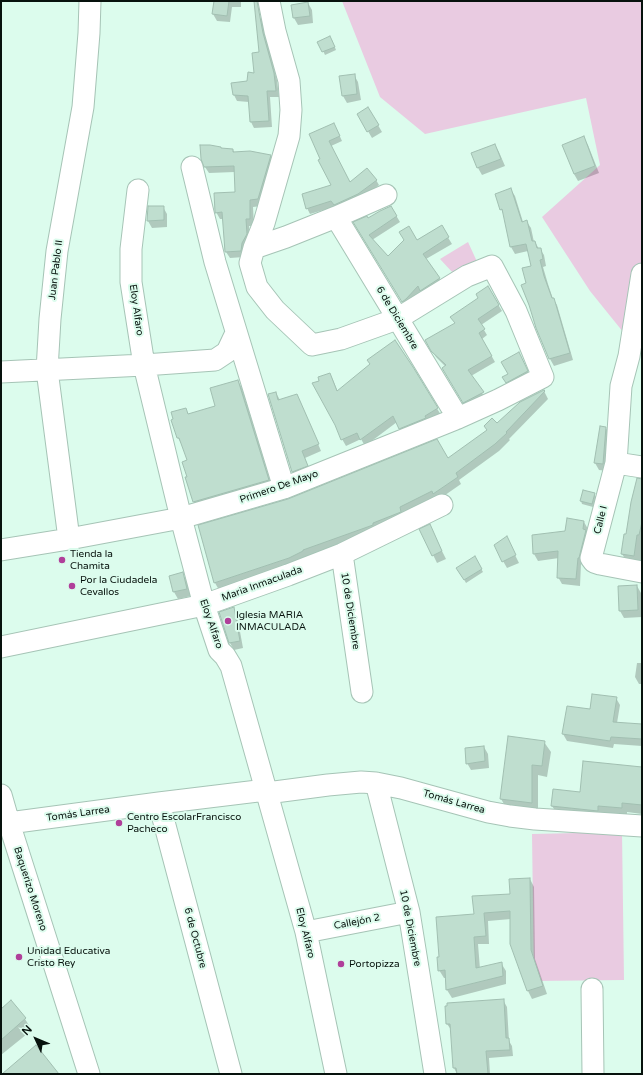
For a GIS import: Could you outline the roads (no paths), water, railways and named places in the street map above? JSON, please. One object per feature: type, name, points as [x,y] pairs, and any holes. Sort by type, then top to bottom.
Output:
[{"type":"street","name":"Juan Pablo II","points":[[69,539],[47,370],[50,319],[57,251],[83,107],[90,1]]},
{"type":"street","points":[[269,1],[275,31],[289,81],[291,110],[289,136],[264,223],[250,263],[257,287],[275,310],[312,345],[341,339],[397,319]]},
{"type":"street","points":[[192,167],[215,262],[284,488]]},
{"type":"street","name":"Eloy Alfaro","points":[[138,190],[131,249],[131,282],[144,365],[181,518],[204,605],[219,650],[231,666],[306,932],[336,1074]]},
{"type":"street","points":[[254,248],[336,217],[386,195]]},
{"type":"street","name":"6 de Diciembre","points":[[336,217],[458,418]]},
{"type":"street","name":"Primero De Mayo","points":[[1,550],[181,518],[284,488],[458,418],[543,377],[516,311],[492,266],[467,276],[397,319]]},
{"type":"street","points":[[642,274],[636,357],[621,386],[616,463],[642,468]]},
{"type":"street","points":[[1,372],[215,360],[227,352],[236,332]]},
{"type":"street","name":"Calle I","points":[[616,463],[591,558],[594,562],[608,566],[642,572]]},
{"type":"street","name":"Maria Inmaculada","points":[[1,647],[204,605],[342,554],[442,505]]},
{"type":"street","name":"10 de Diciembre","points":[[342,554],[362,692]]},
{"type":"street","name":"Tomás Larrea","points":[[9,823],[160,803],[361,782],[376,783],[407,789],[488,812],[535,820],[642,826]]},
{"type":"street","name":"10 de Diciembre","points":[[376,783],[409,912],[435,1074]]},
{"type":"street","name":"Baquerizo Moreno","points":[[1,795],[89,1074]]},
{"type":"street","name":"6 de Octubre","points":[[160,803],[231,1074]]},
{"type":"street","name":"Callejón 2","points":[[306,932],[409,912]]},
{"type":"street","points":[[592,989],[593,1074]]},
{"type":"place","name":"Tienda la Chamita","points":[[62,560]]},
{"type":"place","name":"Por la Ciudadela Cevallos","points":[[72,586]]},
{"type":"place","name":"Iglesia MARIA INMACULADA","points":[[228,621]]},
{"type":"place","name":"Centro EscolarFrancisco Pacheco","points":[[119,823]]},
{"type":"place","name":"Unidad Educativa Cristo Rey","points":[[19,957]]},
{"type":"place","name":"Portopizza","points":[[341,964]]}]
